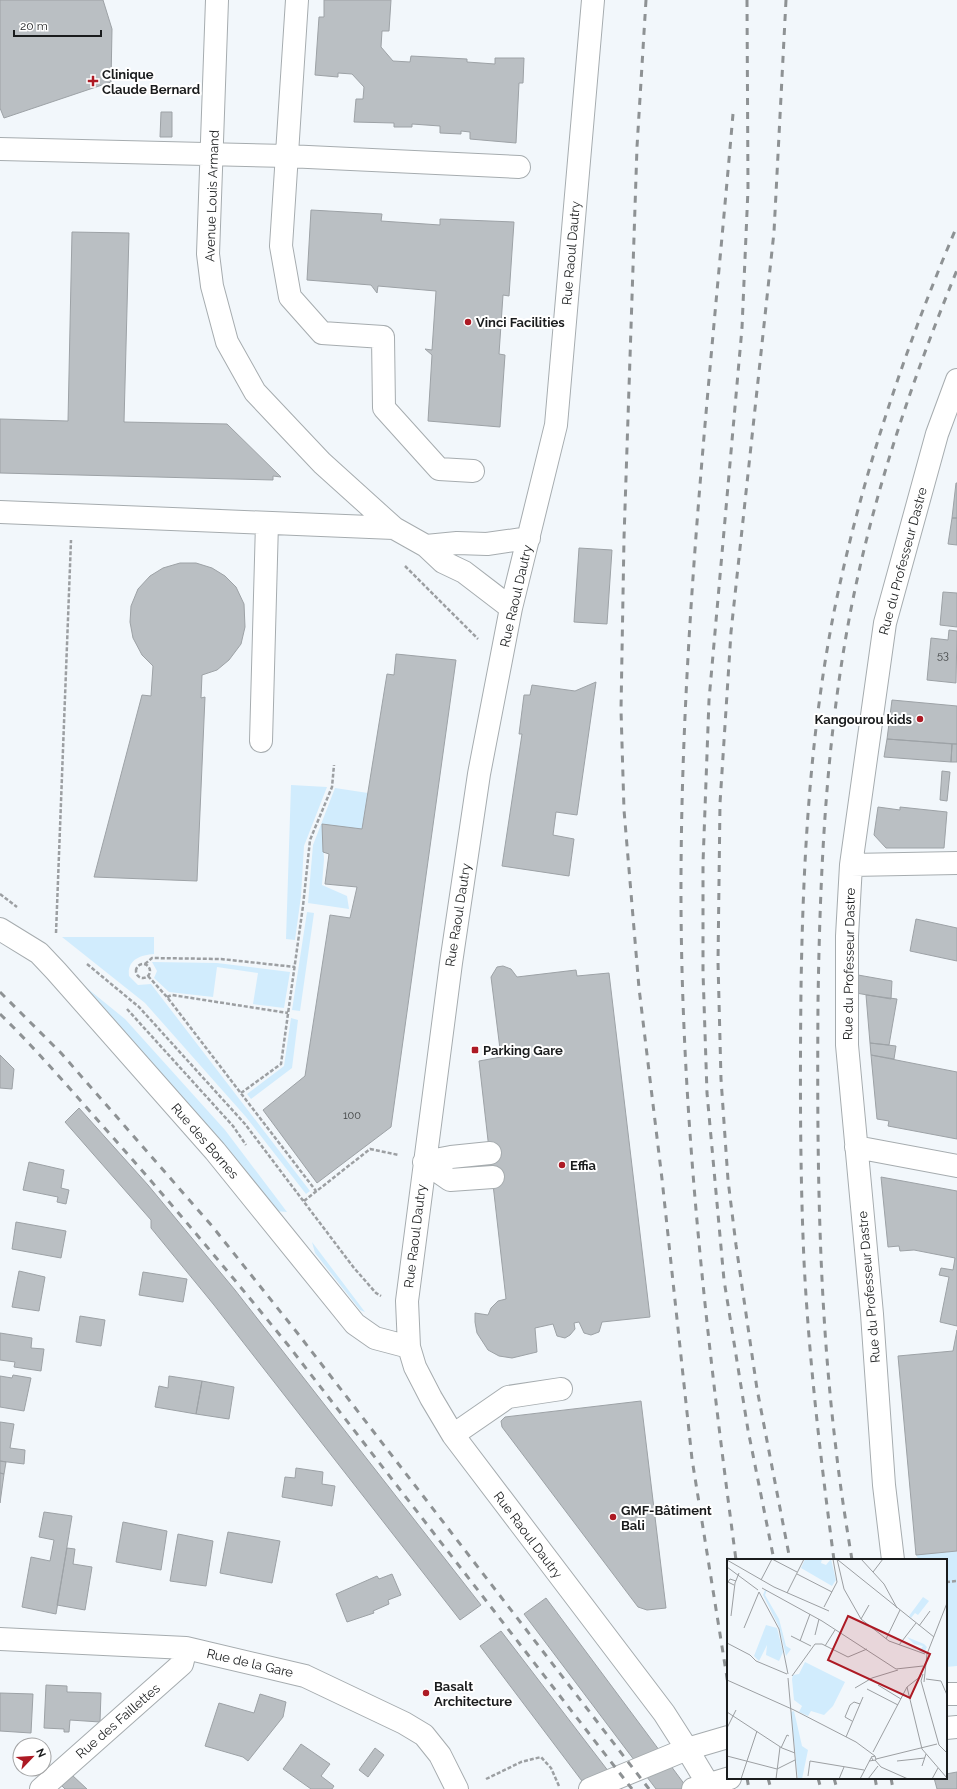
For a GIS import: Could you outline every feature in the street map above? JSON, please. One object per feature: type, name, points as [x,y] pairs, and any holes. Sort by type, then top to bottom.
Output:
[{"type":"street","name":"Avenue Louis Armand","points":[[217,0],[213,154],[208,254],[212,286],[227,342],[255,392],[322,463],[394,528],[426,546],[443,562],[464,572],[511,608]]},
{"type":"street","points":[[297,0],[281,246],[290,297],[322,333],[383,337],[384,408],[439,469],[473,471]]},
{"type":"street","name":"Rue Raoul Dautry","points":[[593,0],[556,426],[511,608],[479,774],[451,962],[415,1160],[407,1325],[409,1347],[415,1367],[453,1435],[664,1713],[687,1749],[701,1786]]},
{"type":"street","points":[[0,149],[287,156],[519,167]]},
{"type":"street","name":"Rue du Professeur Dastre","points":[[893,1559],[884,1485],[872,1314],[847,1045],[847,936],[852,865],[885,623],[937,434],[957,380]]},
{"type":"street","points":[[0,512],[394,528]]},
{"type":"street","points":[[261,741],[267,523]]},
{"type":"street","points":[[426,546],[457,543],[487,544],[528,538]]},
{"type":"street","points":[[852,865],[957,863]]},
{"type":"street","name":"Rue des Bornes","points":[[0,929],[39,953],[56,971],[215,1151],[355,1324],[375,1338],[409,1347]]},
{"type":"street","points":[[856,1147],[957,1166]]},
{"type":"street","points":[[415,1160],[490,1153]]},
{"type":"street","points":[[415,1160],[450,1180],[493,1177]]},
{"type":"street","points":[[453,1435],[508,1397],[561,1389]]},
{"type":"street","name":"Rue de la Gare","points":[[0,1639],[186,1648],[305,1676],[404,1723],[424,1735],[440,1755],[457,1789]]},
{"type":"street","name":"Rue des Faillettes","points":[[41,1789],[182,1664],[186,1648]]},
{"type":"street","points":[[947,1728],[957,1727]]},
{"type":"street","points":[[590,1789],[687,1749],[727,1737]]},
{"type":"street","points":[[701,1786],[727,1779]]},
{"type":"path","points":[[58,937],[56,928],[72,534]]},
{"type":"path","points":[[403,564],[481,642]]},
{"type":"path","points":[[242,1093],[281,1064],[295,967],[310,840],[332,787],[334,764]]},
{"type":"path","points":[[148,976],[142,978],[136,973],[137,967],[141,964],[145,964],[152,958],[213,959],[295,967]]},
{"type":"path","points":[[84,961],[139,1007],[245,1124],[354,1268],[376,1293],[383,1296]]},
{"type":"path","points":[[145,964],[150,970],[148,976]]},
{"type":"path","points":[[148,976],[167,997],[316,1191]]},
{"type":"path","points":[[167,997],[172,995],[288,1013]]},
{"type":"path","points":[[304,1201],[370,1150],[415,1160]]},
{"type":"path","points":[[947,1582],[957,1581]]},
{"type":"path","points":[[486,1779],[521,1762],[541,1757],[551,1768],[559,1786]]},
{"type":"shaded area","points":[[291,785],[327,787],[304,846],[301,896],[295,940],[286,939]]},
{"type":"shaded area","points":[[335,788],[368,793],[362,829],[322,825],[324,859],[322,885],[347,896],[349,909],[308,903],[313,845]]},
{"type":"shaded area","points":[[307,912],[314,913],[300,1011],[292,1010]]},
{"type":"shaded area","points":[[62,937],[154,937],[154,954],[139,957],[132,962],[129,976],[138,985],[151,984],[310,1191],[306,1194],[246,1117],[145,1003]]},
{"type":"shaded area","points":[[152,962],[217,963],[290,972],[284,1008],[253,1004],[258,973],[217,967],[213,997],[169,992],[154,978],[157,971]]},
{"type":"shaded area","points":[[77,980],[125,1019],[225,1130],[287,1212],[275,1211]]},
{"type":"shaded area","points":[[291,1018],[298,1020],[292,1068],[251,1099],[247,1094],[284,1066]]},
{"type":"shaded area","points":[[312,1242],[365,1312],[360,1310],[315,1253]]},
{"type":"shaded area","points":[[957,1551],[957,1666],[947,1667],[947,1559],[918,1559],[916,1555]]},
{"type":"building","points":[[0,0],[103,0],[112,29],[111,82],[4,118],[0,108]]},
{"type":"building","points":[[324,0],[391,0],[389,31],[382,31],[381,47],[393,61],[410,62],[411,56],[467,59],[467,62],[495,64],[495,58],[524,58],[523,83],[519,83],[516,143],[470,139],[470,132],[461,131],[461,134],[440,133],[440,126],[412,124],[412,127],[394,127],[394,123],[354,122],[356,99],[363,99],[364,87],[352,74],[338,73],[338,77],[315,75],[319,17],[324,17]]},
{"type":"building","points":[[161,112],[172,112],[172,137],[160,137]]},
{"type":"building","name":"Vinci Facilities","points":[[311,210],[382,214],[381,221],[440,225],[440,219],[514,222],[509,296],[503,295],[499,354],[505,355],[500,427],[428,421],[432,355],[425,349],[432,350],[436,291],[378,286],[377,293],[371,285],[307,280]]},
{"type":"building","points":[[72,232],[129,233],[124,422],[227,424],[281,477],[273,476],[273,480],[0,473],[0,419],[68,421]]},
{"type":"building","points":[[956,483],[957,518],[952,518]]},
{"type":"building","points":[[952,518],[957,518],[957,545],[948,544]]},
{"type":"building","points":[[579,548],[612,550],[607,624],[574,622]]},
{"type":"building","points":[[180,563],[196,563],[212,568],[225,576],[236,587],[244,604],[245,627],[241,644],[229,660],[217,670],[202,675],[201,698],[205,697],[197,881],[94,877],[142,695],[151,696],[153,666],[142,655],[133,638],[130,622],[131,606],[138,589],[150,576],[163,568]]},
{"type":"building","points":[[943,592],[957,593],[957,627],[940,625]]},
{"type":"building","points":[[949,630],[957,631],[956,683],[927,680],[931,638],[948,640]]},
{"type":"building","points":[[396,654],[456,660],[391,1127],[317,1183],[263,1110],[305,1076],[330,915],[350,918],[357,887],[325,884],[329,854],[323,852],[322,824],[362,829],[387,674],[394,675]]},
{"type":"building","points":[[596,682],[577,815],[556,812],[553,835],[574,839],[569,876],[502,866],[522,734],[519,734],[524,695],[530,695],[532,685],[575,691]]},
{"type":"building","points":[[892,700],[957,706],[957,744],[887,739]]},
{"type":"building","points":[[887,739],[952,744],[951,762],[884,757]]},
{"type":"building","points":[[952,744],[957,744],[957,762],[951,762]]},
{"type":"building","points":[[942,771],[950,772],[947,801],[940,800]]},
{"type":"building","points":[[878,807],[900,810],[900,807],[947,812],[944,848],[886,848],[874,835]]},
{"type":"building","points":[[916,919],[957,928],[957,961],[910,951]]},
{"type":"building","name":"Effia","points":[[503,966],[511,969],[517,977],[576,970],[577,976],[609,973],[650,1317],[602,1322],[599,1332],[591,1335],[584,1333],[579,1322],[574,1323],[575,1329],[565,1338],[557,1336],[553,1324],[535,1328],[537,1352],[512,1358],[499,1356],[488,1350],[477,1333],[475,1322],[475,1313],[488,1315],[491,1308],[498,1301],[506,1299],[479,1061],[501,1057],[491,977],[497,967]]},
{"type":"building","points":[[858,975],[892,981],[891,999],[856,993]]},
{"type":"building","points":[[866,995],[897,999],[889,1045],[870,1043]]},
{"type":"building","points":[[870,1043],[896,1046],[894,1059],[871,1055]]},
{"type":"building","points":[[0,1055],[14,1069],[12,1089],[0,1088]]},
{"type":"building","points":[[871,1055],[957,1072],[957,1139],[888,1126],[889,1121],[877,1119]]},
{"type":"building","points":[[79,1108],[148,1185],[235,1290],[481,1605],[460,1620],[214,1305],[151,1228],[151,1220],[65,1122]]},
{"type":"building","points":[[29,1162],[64,1170],[61,1188],[69,1190],[66,1204],[57,1202],[58,1197],[23,1190]]},
{"type":"building","points":[[881,1177],[957,1191],[957,1326],[940,1322],[949,1277],[939,1275],[941,1268],[953,1270],[955,1258],[914,1250],[900,1251],[899,1246],[888,1247]]},
{"type":"building","points":[[16,1222],[66,1231],[61,1258],[12,1249]]},
{"type":"building","points":[[19,1271],[45,1277],[39,1311],[12,1307]]},
{"type":"building","points":[[143,1272],[187,1279],[183,1302],[139,1295]]},
{"type":"building","points":[[80,1316],[105,1320],[101,1346],[76,1342]]},
{"type":"building","points":[[957,1330],[957,1551],[916,1555],[898,1356],[953,1351]]},
{"type":"building","points":[[0,1333],[32,1338],[31,1348],[44,1349],[41,1371],[14,1367],[15,1362],[0,1360]]},
{"type":"building","points":[[13,1375],[31,1378],[24,1411],[0,1407],[0,1376],[12,1378]]},
{"type":"building","points":[[169,1376],[202,1381],[196,1414],[155,1407],[159,1386],[168,1388]]},
{"type":"building","points":[[202,1381],[234,1387],[229,1419],[196,1414]]},
{"type":"building","name":"GMF-Bâtiment Bali","points":[[641,1401],[666,1608],[647,1610],[638,1607],[502,1427],[501,1421],[505,1417]]},
{"type":"building","points":[[0,1422],[14,1424],[10,1448],[25,1450],[24,1464],[0,1461]]},
{"type":"building","points":[[0,1461],[6,1462],[4,1474],[0,1473]]},
{"type":"building","points":[[296,1468],[323,1472],[322,1484],[335,1486],[332,1506],[282,1497],[285,1477],[295,1478]]},
{"type":"building","points":[[0,1473],[4,1474],[0,1503]]},
{"type":"building","points":[[44,1512],[72,1516],[56,1614],[22,1607],[31,1557],[50,1561],[54,1540],[39,1537]]},
{"type":"building","points":[[123,1522],[167,1531],[161,1570],[116,1562]]},
{"type":"building","points":[[228,1532],[280,1541],[272,1583],[220,1573]]},
{"type":"building","points":[[178,1534],[213,1541],[206,1586],[170,1581]]},
{"type":"building","points":[[67,1548],[75,1549],[73,1564],[92,1567],[85,1610],[57,1605]]},
{"type":"building","points":[[392,1574],[401,1595],[388,1600],[389,1604],[373,1611],[374,1613],[347,1622],[336,1594],[377,1576],[379,1579]]},
{"type":"building","points":[[546,1598],[688,1789],[656,1789],[524,1614]]},
{"type":"building","points":[[501,1631],[622,1789],[588,1789],[480,1646]]},
{"type":"building","points":[[46,1685],[67,1686],[67,1692],[101,1693],[100,1722],[70,1720],[69,1732],[64,1732],[64,1729],[44,1728]]},
{"type":"building","points":[[0,1693],[33,1694],[31,1733],[0,1731]]},
{"type":"building","points":[[260,1694],[286,1702],[283,1717],[248,1761],[243,1757],[205,1746],[219,1703],[254,1713]]},
{"type":"building","points":[[301,1744],[330,1764],[321,1776],[334,1786],[332,1789],[311,1789],[283,1769]]},
{"type":"building","points":[[375,1748],[384,1755],[368,1777],[359,1770]]},
{"type":"building","points":[[957,1772],[957,1789],[937,1789],[934,1779],[947,1779],[947,1774]]},
{"type":"building","points":[[72,1775],[87,1789],[65,1789],[61,1785]]},
{"type":"railway","points":[[646,0],[637,147],[624,538],[621,710],[624,810],[639,988],[662,1179],[692,1459],[727,1678]]},
{"type":"railway","points":[[747,0],[748,189],[742,328],[709,700],[703,863],[703,972],[707,1093],[724,1280],[748,1430],[774,1559]]},
{"type":"railway","points":[[786,0],[774,232],[731,632],[720,803],[718,962],[721,1079],[728,1180],[757,1389],[790,1559]]},
{"type":"railway","points":[[733,114],[707,400],[692,591],[686,686],[681,877],[685,1049],[690,1134],[705,1305],[736,1559]]},
{"type":"railway","points":[[834,1559],[812,1374],[806,1299],[803,1227],[800,1057],[802,941],[806,843],[814,746],[827,650],[836,602],[859,506],[872,459],[903,365],[957,226]]},
{"type":"railway","points":[[852,1559],[839,1477],[830,1393],[825,1338],[820,1226],[818,1114],[820,903],[830,755],[842,658],[860,565],[871,522],[910,395],[940,311],[957,270]]},
{"type":"railway","points":[[0,992],[61,1053],[212,1226],[299,1335],[649,1789]]},
{"type":"railway","points":[[0,1014],[126,1152],[288,1345],[632,1789]]},
{"type":"railway","points":[[747,1779],[749,1789]]},
{"type":"railway","points":[[768,1779],[771,1789]]},
{"type":"railway","points":[[818,1779],[821,1789]]},
{"type":"railway","points":[[834,1779],[837,1789]]},
{"type":"railway","points":[[875,1779],[877,1789]]},
{"type":"railway","points":[[891,1779],[893,1789]]},
{"type":"place","name":"Clinique Claude Bernard","points":[[93,81]]},
{"type":"place","name":"Vinci Facilities","points":[[468,322]]},
{"type":"place","name":"Kangourou kids","points":[[920,719]]},
{"type":"place","name":"Parking Gare","points":[[475,1050]]},
{"type":"place","name":"Effia","points":[[562,1165]]},
{"type":"place","name":"GMF-Bâtiment Bali","points":[[613,1517]]},
{"type":"place","name":"Basalt Architecture","points":[[426,1693]]}]
